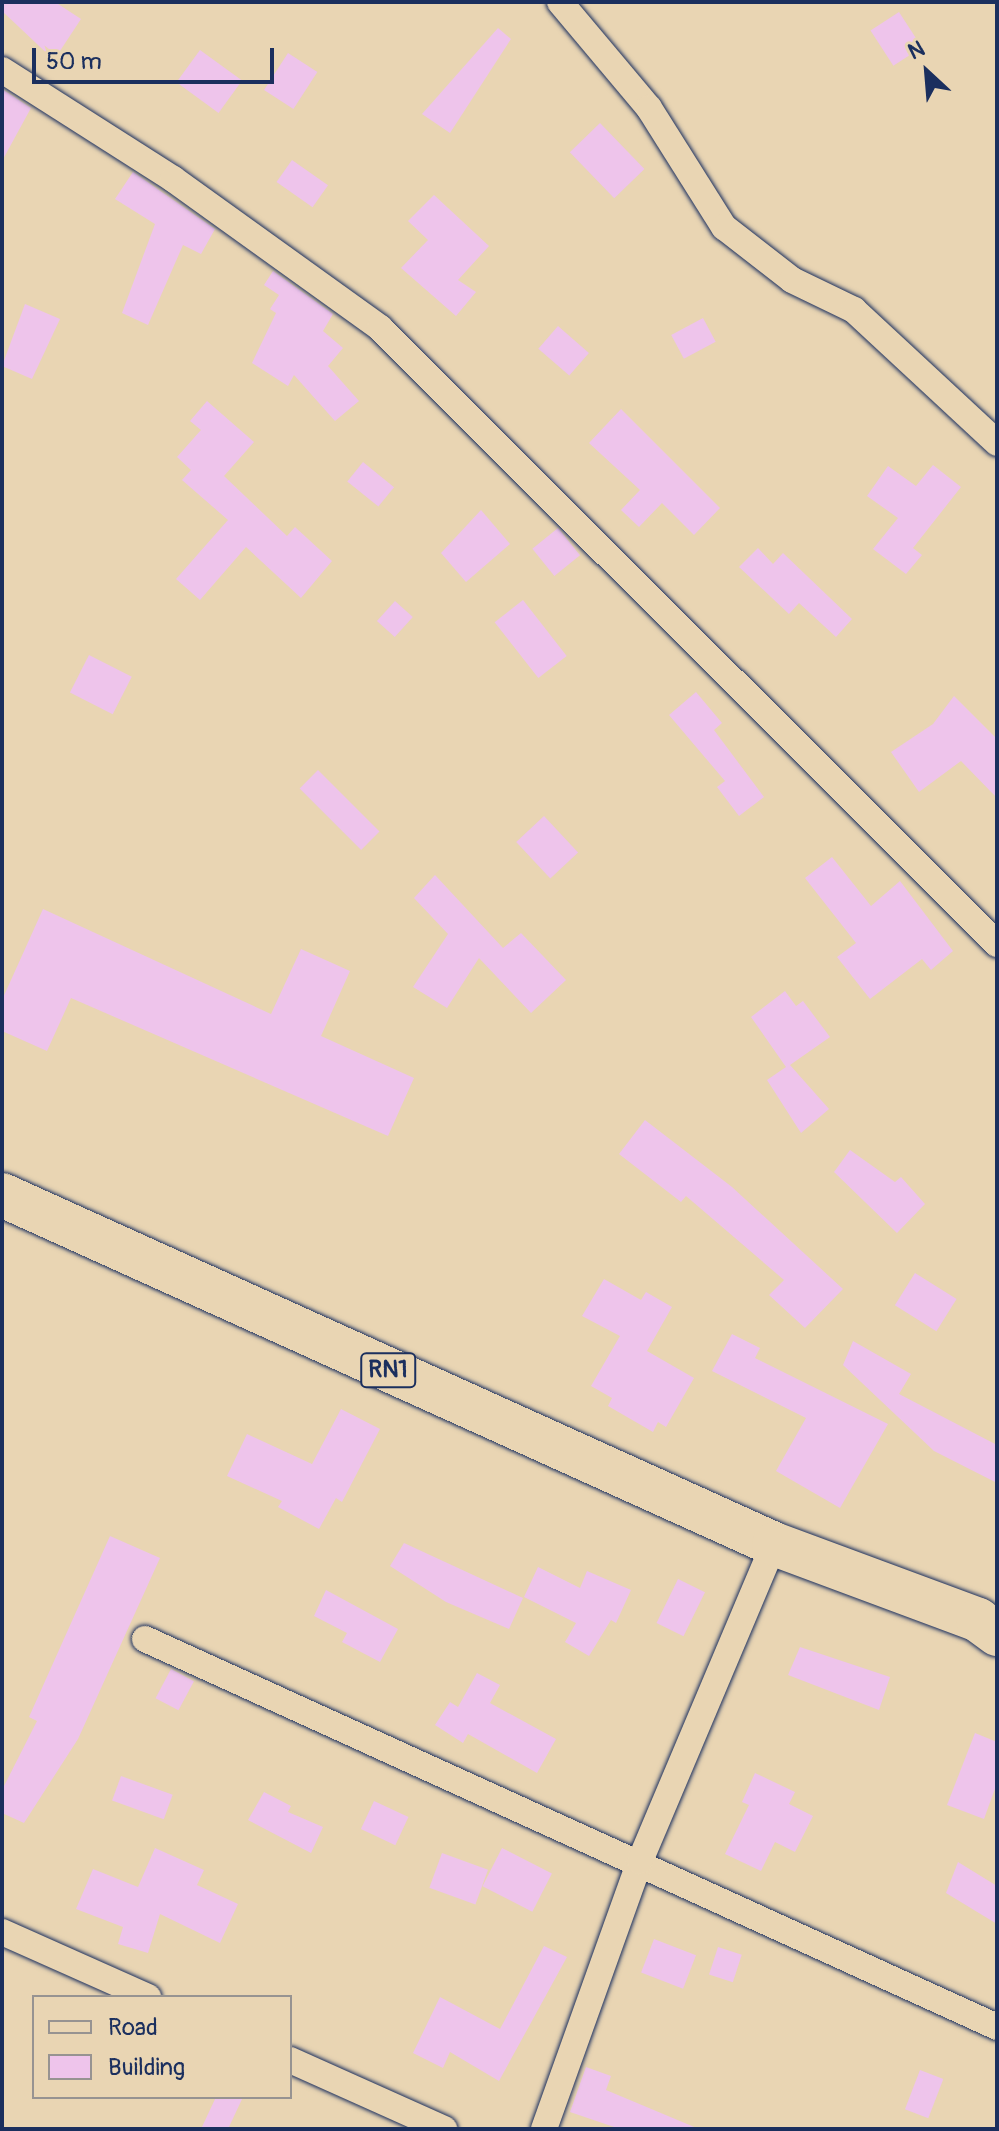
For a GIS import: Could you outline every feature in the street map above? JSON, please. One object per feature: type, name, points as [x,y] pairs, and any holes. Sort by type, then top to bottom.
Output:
[{"type":"highway","name":"RN1","points":[[2,1195],[774,1544],[978,1620],[997,1634]]},
{"type":"street","points":[[560,2],[649,108],[724,227],[792,280],[854,310],[997,443]]},
{"type":"street","points":[[2,70],[173,179],[380,328],[997,944]]},
{"type":"street","points":[[544,2129],[640,1861],[774,1544]]},
{"type":"street","points":[[145,1639],[640,1861],[997,2027]]},
{"type":"street","points":[[2,1932],[144,1995]]},
{"type":"street","points":[[292,2061],[444,2129]]},
{"type":"building","points":[[2,2],[55,2],[81,19],[54,60],[2,11]]},
{"type":"building","points":[[899,12],[922,47],[893,66],[870,31]]},
{"type":"building","points":[[498,28],[511,39],[450,133],[422,114]]},
{"type":"building","points":[[200,50],[242,81],[219,113],[176,82]]},
{"type":"building","points":[[288,53],[317,72],[293,109],[264,90]]},
{"type":"building","points":[[2,89],[31,108],[2,161]]},
{"type":"building","points":[[600,123],[644,169],[614,198],[570,152]]},
{"type":"building","points":[[292,160],[328,185],[313,207],[277,182]]},
{"type":"building","points":[[133,172],[215,229],[201,254],[183,245],[148,325],[122,313],[155,224],[115,199]]},
{"type":"building","points":[[434,195],[489,246],[458,280],[476,292],[456,316],[401,268],[428,240],[408,221]]},
{"type":"building","points":[[273,271],[333,314],[323,331],[343,348],[328,366],[359,401],[335,421],[294,375],[288,386],[252,363],[276,313],[270,309],[279,295],[264,285]]},
{"type":"building","points":[[25,304],[60,319],[32,379],[2,366]]},
{"type":"building","points":[[703,318],[716,342],[684,359],[671,335]]},
{"type":"building","points":[[558,326],[589,353],[569,376],[538,349]]},
{"type":"building","points":[[207,401],[254,442],[224,476],[287,536],[295,527],[332,561],[301,598],[246,547],[200,600],[176,579],[228,520],[182,480],[191,470],[177,457],[201,430],[190,421]]},
{"type":"building","points":[[621,409],[720,508],[694,535],[662,503],[639,527],[621,510],[640,490],[589,443]]},
{"type":"building","points":[[363,462],[394,487],[378,507],[347,481]]},
{"type":"building","points":[[933,465],[961,487],[913,548],[922,555],[906,574],[873,549],[898,518],[867,496],[888,466],[916,486]]},
{"type":"building","points":[[481,510],[510,544],[466,582],[441,553]]},
{"type":"building","points":[[558,528],[580,555],[554,576],[532,549]]},
{"type":"building","points":[[758,548],[773,564],[783,553],[852,619],[836,637],[799,603],[789,614],[739,567]]},
{"type":"building","points":[[523,600],[567,656],[538,678],[495,622]]},
{"type":"building","points":[[395,601],[413,617],[395,637],[377,621]]},
{"type":"building","points":[[89,655],[132,677],[113,714],[70,692]]},
{"type":"building","points":[[696,692],[722,723],[714,730],[764,797],[739,816],[717,787],[725,781],[669,715]]},
{"type":"building","points":[[954,696],[997,739],[997,798],[961,761],[919,792],[891,752],[933,724]]},
{"type":"building","points":[[318,770],[380,832],[361,850],[300,788]]},
{"type":"building","points":[[544,816],[578,853],[550,878],[516,842]]},
{"type":"building","points":[[832,857],[871,906],[900,881],[953,951],[931,970],[922,959],[870,999],[837,957],[856,943],[805,878]]},
{"type":"building","points":[[435,875],[503,948],[521,933],[566,980],[531,1013],[479,958],[447,1008],[413,987],[448,934],[414,898]]},
{"type":"building","points":[[43,909],[271,1014],[301,949],[350,971],[321,1036],[414,1078],[388,1136],[71,998],[47,1051],[2,1031],[2,1000]]},
{"type":"building","points":[[785,991],[796,1006],[803,1001],[830,1037],[790,1065],[829,1109],[801,1133],[767,1080],[786,1067],[751,1017]]},
{"type":"building","points":[[645,1120],[732,1187],[843,1289],[805,1328],[769,1295],[784,1280],[686,1196],[681,1202],[619,1154]]},
{"type":"building","points":[[850,1150],[895,1182],[901,1177],[925,1204],[897,1233],[834,1172]]},
{"type":"building","points":[[915,1273],[957,1299],[936,1331],[895,1305]]},
{"type":"building","points":[[604,1279],[641,1300],[646,1292],[672,1307],[647,1351],[694,1378],[666,1427],[658,1422],[653,1432],[608,1406],[612,1398],[591,1386],[620,1336],[582,1316]]},
{"type":"building","points":[[732,1334],[760,1348],[755,1358],[888,1424],[840,1508],[776,1471],[806,1418],[712,1371]]},
{"type":"building","points":[[853,1341],[911,1374],[899,1394],[997,1445],[997,1483],[934,1451],[843,1365]]},
{"type":"building","points":[[341,1409],[380,1429],[342,1502],[336,1498],[319,1529],[278,1507],[282,1501],[227,1476],[247,1434],[312,1464]]},
{"type":"building","points":[[110,1536],[160,1558],[78,1739],[24,1823],[2,1813],[2,1790],[37,1721],[29,1717]]},
{"type":"building","points":[[404,1543],[523,1598],[509,1629],[446,1602],[390,1566]]},
{"type":"building","points":[[538,1567],[580,1588],[587,1571],[631,1590],[616,1623],[611,1620],[589,1656],[565,1642],[576,1623],[524,1597]]},
{"type":"building","points":[[678,1579],[705,1592],[683,1636],[657,1623]]},
{"type":"building","points":[[326,1590],[398,1629],[380,1662],[342,1642],[347,1633],[314,1616]]},
{"type":"building","points":[[800,1647],[890,1677],[879,1710],[788,1675]]},
{"type":"building","points":[[171,1669],[194,1681],[178,1710],[156,1698]]},
{"type":"building","points":[[477,1673],[500,1685],[490,1703],[556,1739],[537,1773],[468,1734],[463,1743],[435,1725],[450,1702],[458,1707]]},
{"type":"building","points":[[975,1733],[997,1742],[997,1783],[984,1819],[947,1805]]},
{"type":"building","points":[[755,1773],[795,1792],[789,1804],[813,1816],[795,1852],[775,1842],[761,1871],[725,1854],[749,1805],[742,1802]]},
{"type":"building","points":[[121,1776],[173,1795],[164,1819],[112,1800]]},
{"type":"building","points":[[264,1792],[291,1806],[288,1812],[323,1827],[311,1853],[248,1820]]},
{"type":"building","points":[[374,1801],[408,1817],[395,1845],[361,1829]]},
{"type":"building","points":[[155,1848],[204,1870],[197,1885],[238,1904],[220,1943],[160,1914],[148,1953],[118,1944],[123,1927],[76,1909],[93,1869],[138,1887]]},
{"type":"building","points":[[502,1848],[552,1873],[532,1912],[482,1886]]},
{"type":"building","points":[[442,1853],[488,1870],[475,1905],[429,1888]]},
{"type":"building","points":[[958,1862],[997,1886],[997,1924],[946,1893]]},
{"type":"building","points":[[654,1939],[696,1955],[683,1989],[641,1973]]},
{"type":"building","points":[[544,1946],[567,1957],[499,2081],[450,2052],[443,2068],[413,2053],[440,1997],[500,2029]]},
{"type":"building","points":[[718,1947],[742,1955],[733,1982],[709,1975]]},
{"type":"building","points":[[586,2067],[611,2076],[606,2090],[699,2129],[620,2129],[570,2112]]},
{"type":"building","points":[[920,2070],[943,2079],[928,2118],[905,2109]]},
{"type":"building","points":[[215,2099],[242,2099],[228,2129],[201,2129]]}]
